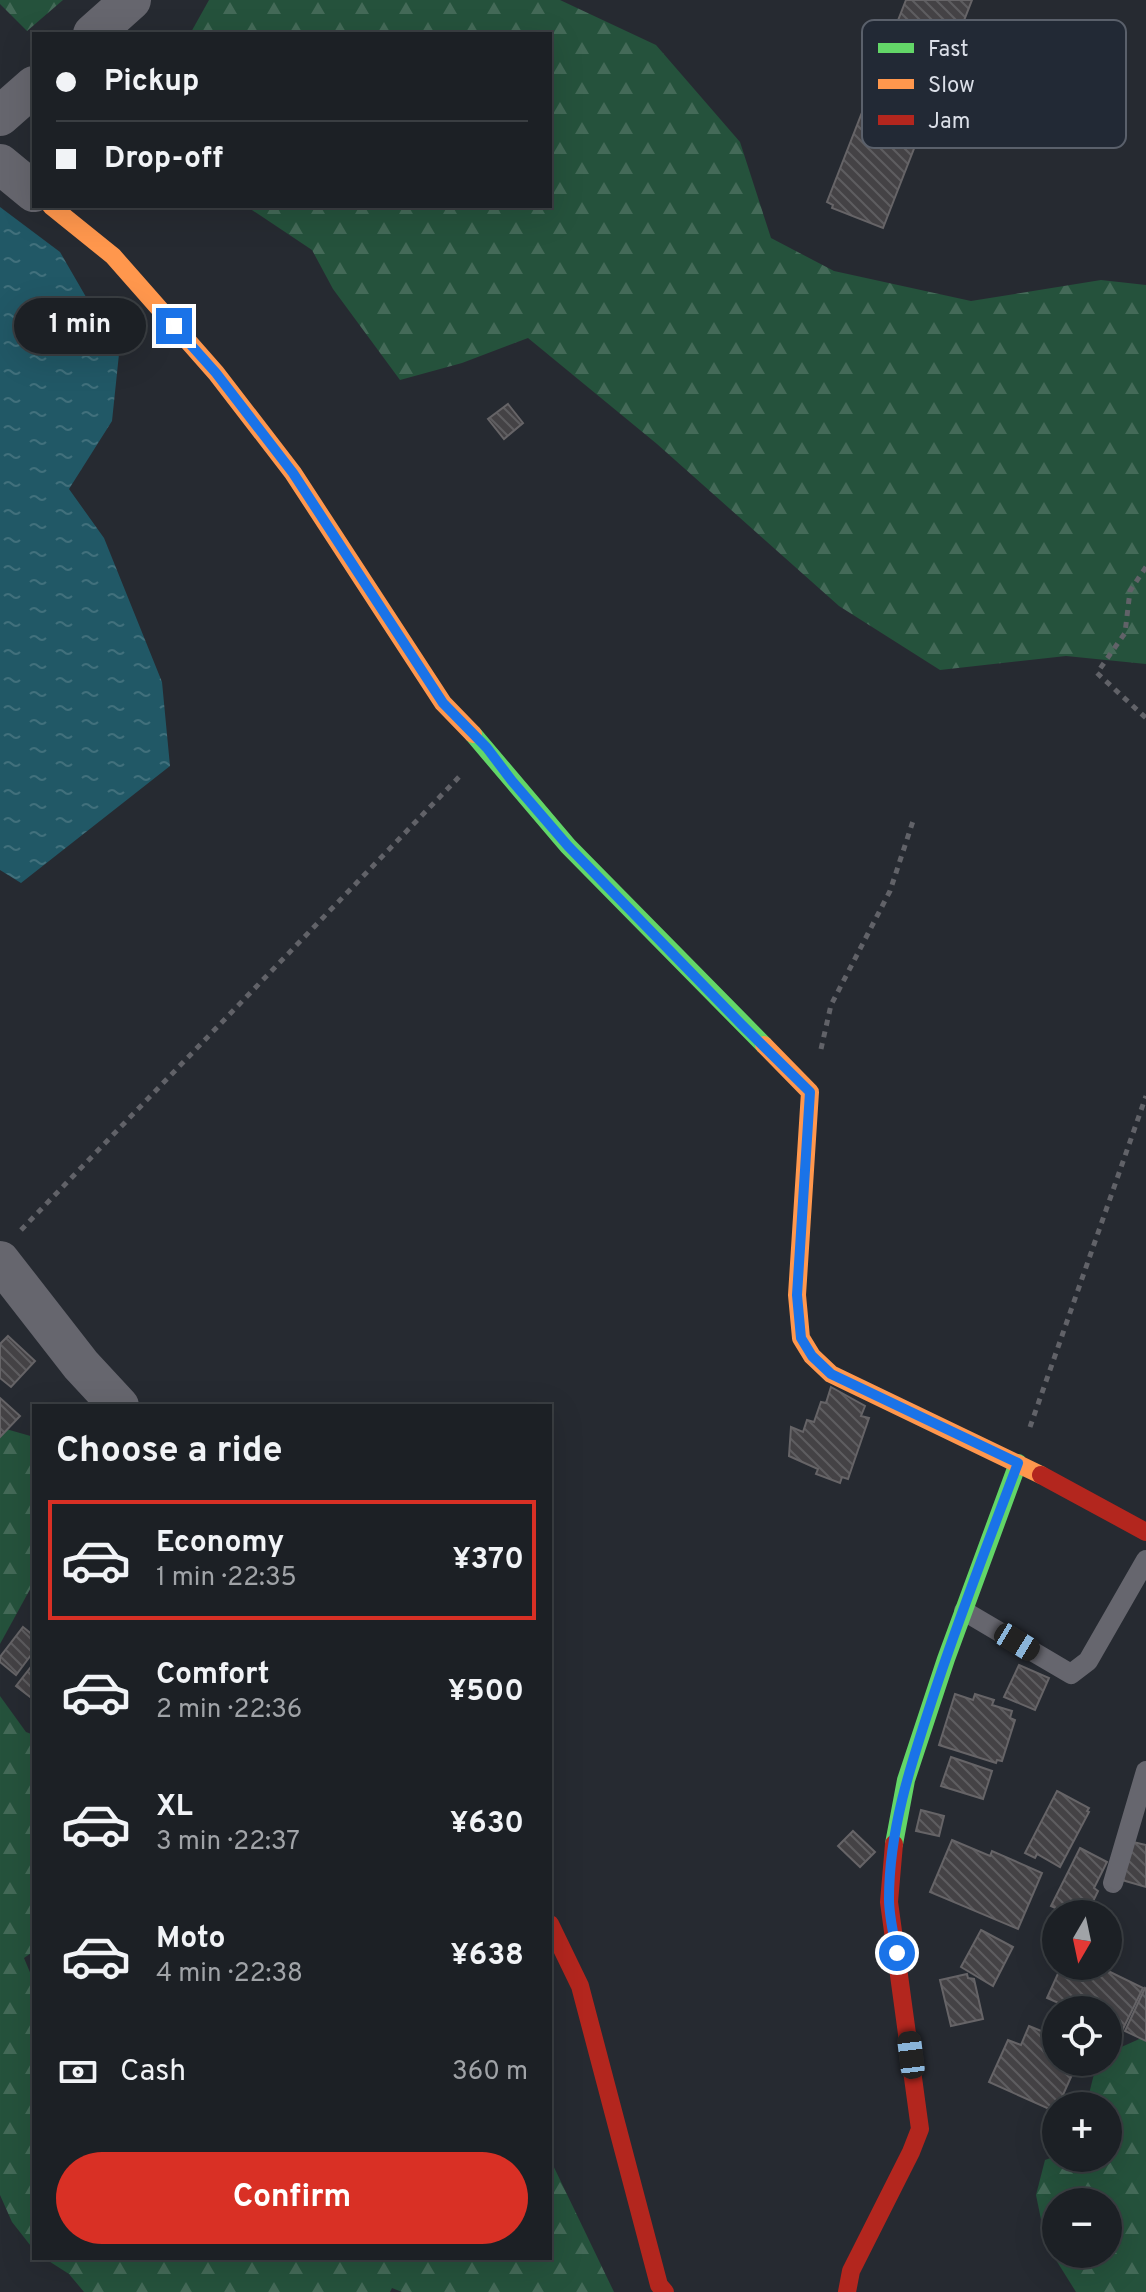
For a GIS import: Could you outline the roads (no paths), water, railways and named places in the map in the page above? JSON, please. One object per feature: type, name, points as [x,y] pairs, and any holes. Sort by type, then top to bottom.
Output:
[{"type":"street","points":[[95,32],[131,0]]},
{"type":"street","points":[[0,116],[32,88]]},
{"type":"street","points":[[0,164],[32,190]]},
{"type":"street","points":[[53,208],[113,256],[216,373],[293,473],[443,703],[487,748],[568,846],[810,1092],[797,1295],[801,1338],[812,1356],[831,1374],[1018,1463],[1146,1532]]},
{"type":"street","points":[[6,1251],[81,1365],[117,1404]]},
{"type":"street","points":[[847,2292],[851,2271],[920,2129],[889,1902],[891,1860],[906,1780],[946,1659],[1018,1463]]},
{"type":"street","points":[[552,1928],[580,1986],[638,2210],[659,2285],[665,2292]]},
{"type":"lane","points":[[964,1611],[1071,1674],[1088,1661],[1146,1560]]},
{"type":"lane","points":[[1113,1883],[1146,1771]]},
{"type":"water","points":[[0,207],[60,252],[119,354],[112,421],[69,489],[104,538],[162,682],[170,766],[21,883],[0,870]]}]
